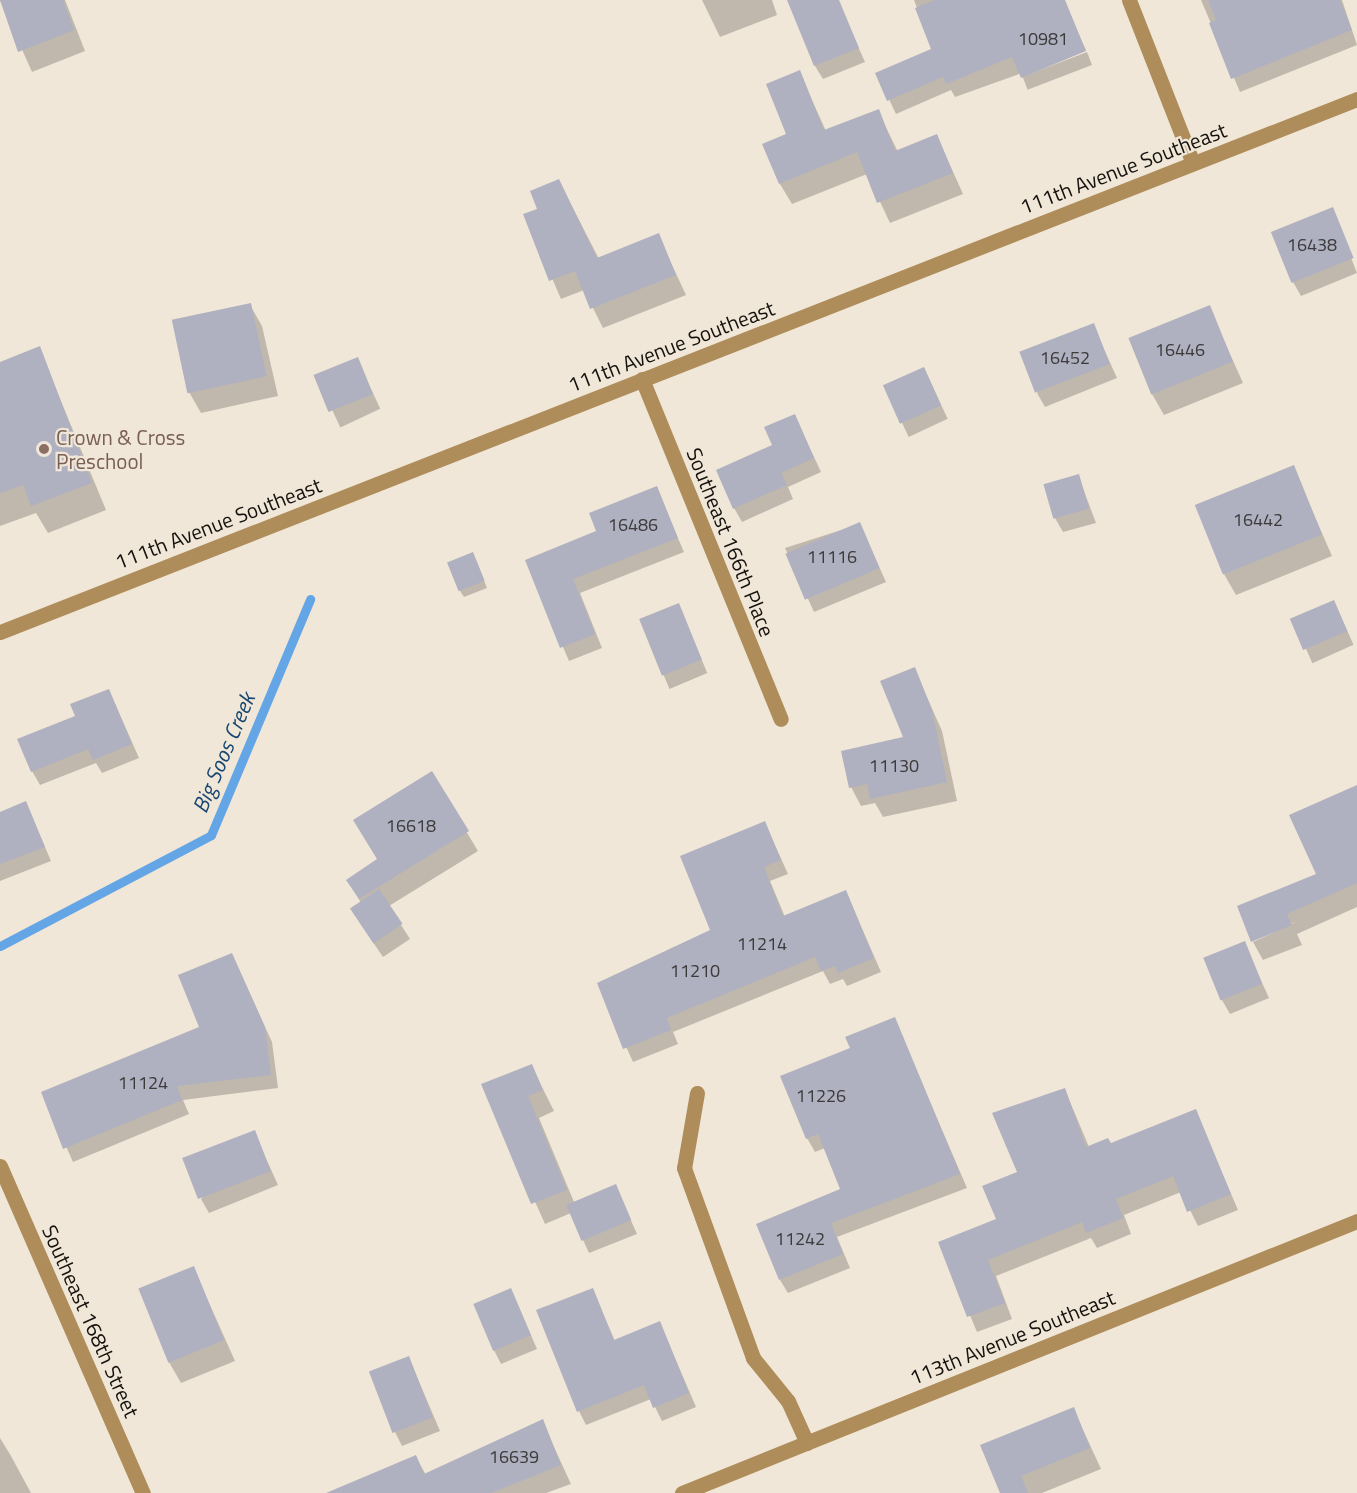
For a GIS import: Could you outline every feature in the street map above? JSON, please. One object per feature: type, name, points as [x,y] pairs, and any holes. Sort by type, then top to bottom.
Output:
[{"type":"street","points":[[1129,0],[1193,163]]},
{"type":"street","name":"111th Avenue Southeast","points":[[0,632],[1357,99]]},
{"type":"street","name":"Southeast 166th Place","points":[[642,379],[781,719]]},
{"type":"street","points":[[697,1093],[684,1168],[753,1358],[788,1401],[807,1443]]},
{"type":"street","name":"Southeast 168th Street","points":[[0,1166],[143,1493]]},
{"type":"street","name":"113th Avenue Southeast","points":[[682,1493],[1357,1221]]},
{"type":"building","points":[[0,0],[63,0],[74,30],[18,52]]},
{"type":"building","points":[[787,0],[839,0],[859,48],[814,66]]},
{"type":"building","points":[[935,0],[1065,0],[1086,51],[1021,78],[1012,57],[946,84],[943,77],[887,101],[875,73],[931,49],[915,8]]},
{"type":"building","points":[[1208,0],[1340,0],[1352,30],[1231,79],[1209,23],[1216,20]]},
{"type":"building","points":[[800,70],[824,130],[879,109],[895,151],[937,134],[953,173],[877,203],[857,152],[779,184],[762,144],[786,134],[766,84]]},
{"type":"building","points":[[559,179],[597,258],[659,233],[676,275],[590,309],[575,271],[549,281],[523,214],[537,209],[530,191]]},
{"type":"building","points":[[1333,207],[1354,258],[1291,283],[1271,232]]},
{"type":"building","points":[[251,303],[267,376],[187,393],[172,320]]},
{"type":"building","points":[[1210,305],[1233,362],[1151,395],[1128,338]]},
{"type":"building","points":[[1094,323],[1110,364],[1035,393],[1019,352]]},
{"type":"building","points":[[40,346],[92,483],[31,506],[23,485],[0,493],[0,362]]},
{"type":"building","points":[[358,357],[373,394],[328,412],[313,375]]},
{"type":"building","points":[[924,367],[941,405],[900,424],[883,385]]},
{"type":"building","points":[[795,414],[814,458],[781,473],[787,485],[733,509],[716,470],[772,445],[764,427]]},
{"type":"building","points":[[1294,465],[1322,535],[1223,575],[1195,505]]},
{"type":"building","points":[[1079,474],[1089,509],[1053,519],[1043,484]]},
{"type":"building","points":[[657,486],[678,538],[573,579],[595,634],[560,648],[525,560],[596,531],[589,513]]},
{"type":"building","points":[[860,522],[880,568],[805,600],[785,554]]},
{"type":"building","points":[[473,552],[485,581],[459,591],[447,562]]},
{"type":"building","points":[[1334,600],[1347,631],[1303,650],[1290,619]]},
{"type":"building","points":[[679,603],[702,660],[662,676],[639,619]]},
{"type":"building","points":[[915,667],[932,710],[947,782],[870,799],[867,784],[849,788],[841,751],[903,737],[880,681]]},
{"type":"building","points":[[109,689],[132,744],[93,760],[88,749],[31,772],[17,739],[75,716],[70,704]]},
{"type":"building","points":[[432,771],[469,831],[359,899],[346,880],[377,859],[353,820]]},
{"type":"building","points":[[1357,785],[1357,883],[1287,914],[1292,925],[1251,942],[1237,906],[1316,874],[1289,815]]},
{"type":"building","points":[[26,801],[45,847],[0,864],[0,812]]},
{"type":"building","points":[[765,821],[781,860],[764,867],[783,916],[846,890],[874,958],[838,973],[835,966],[821,971],[815,957],[667,1018],[671,1030],[623,1049],[597,983],[710,930],[680,856]]},
{"type":"building","points":[[379,889],[402,924],[373,943],[350,909]]},
{"type":"building","points":[[1245,941],[1262,984],[1221,1001],[1203,958]]},
{"type":"building","points":[[232,953],[265,1027],[271,1075],[177,1086],[182,1100],[63,1149],[41,1092],[199,1027],[178,975]]},
{"type":"building","points":[[895,1017],[960,1174],[831,1223],[843,1254],[779,1280],[756,1224],[840,1189],[818,1134],[806,1139],[780,1076],[850,1048],[845,1037]]},
{"type":"building","points":[[532,1064],[543,1090],[528,1096],[567,1190],[531,1204],[481,1084]]},
{"type":"building","points":[[1065,1088],[1086,1147],[1108,1138],[1111,1143],[1196,1109],[1231,1194],[1187,1212],[1173,1176],[1116,1199],[1123,1218],[1086,1233],[1082,1222],[988,1260],[1005,1303],[967,1317],[938,1242],[996,1219],[982,1186],[1017,1172],[992,1113]]},
{"type":"building","points":[[255,1130],[271,1171],[198,1199],[182,1158]]},
{"type":"building","points":[[616,1184],[631,1220],[582,1241],[566,1205]]},
{"type":"building","points":[[194,1266],[224,1340],[168,1363],[138,1288]]},
{"type":"building","points":[[511,1288],[531,1335],[493,1351],[473,1304]]},
{"type":"building","points":[[593,1288],[614,1340],[660,1321],[689,1393],[653,1408],[644,1385],[577,1412],[536,1310]]},
{"type":"building","points":[[409,1356],[433,1418],[393,1433],[369,1371]]},
{"type":"building","points":[[1074,1407],[1090,1448],[1021,1476],[1028,1493],[1000,1493],[980,1445]]},
{"type":"building","points":[[543,1419],[561,1465],[491,1493],[326,1493],[416,1455],[424,1474]]},
{"type":"waterway","name":"Big Soos Creek","points":[[0,946],[211,835],[310,599]]},
{"type":"place","name":"Crown & Cross Preschool","points":[[44,449]]}]
